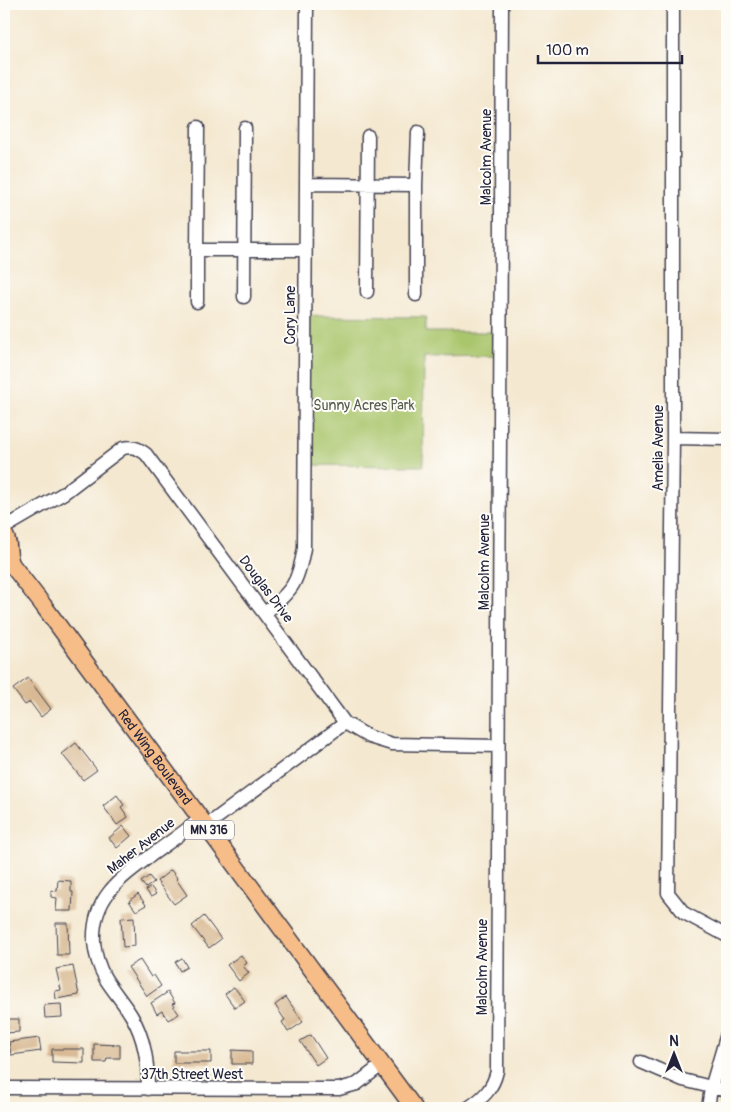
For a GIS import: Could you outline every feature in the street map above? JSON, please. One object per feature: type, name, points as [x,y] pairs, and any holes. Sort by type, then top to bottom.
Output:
[{"type":"main road","name":"Red Wing Boulevard","points":[[5,542],[12,565],[43,605],[404,1108]]},
{"type":"main road","name":"Red Wing Boulevard","points":[[4,570],[201,825],[414,1108]]},
{"type":"street","name":"Cory Lane","points":[[265,613],[287,595],[300,573],[304,548],[306,4]]},
{"type":"street","name":"Malcolm Avenue","points":[[468,1108],[489,1091],[495,1082],[497,1071],[502,4]]},
{"type":"street","name":"Amelia Avenue","points":[[673,4],[673,438],[668,893],[684,913],[727,936]]},
{"type":"street","points":[[197,302],[198,127]]},
{"type":"street","points":[[244,297],[245,128]]},
{"type":"street","points":[[416,295],[418,132]]},
{"type":"street","points":[[367,292],[368,136]]},
{"type":"street","points":[[306,184],[416,185]]},
{"type":"street","points":[[198,250],[305,250]]},
{"type":"street","points":[[673,438],[727,439]]},
{"type":"street","name":"Douglas Drive","points":[[5,542],[36,508],[64,493],[123,448],[131,446],[138,448],[146,454],[345,723],[369,736],[392,744],[498,746]]},
{"type":"street","name":"Maher Avenue","points":[[148,1089],[148,1064],[142,1040],[132,1016],[104,977],[95,952],[94,930],[100,905],[124,875],[201,825],[345,723]]},
{"type":"street","points":[[708,1108],[711,1088],[727,1034]]},
{"type":"street","points":[[641,1062],[683,1080],[727,1092]]},
{"type":"street","name":"37th Street West","points":[[4,1088],[340,1089],[356,1084],[375,1070]]},
{"type":"green space","name":"Sunny Acres Park","points":[[305,316],[426,317],[426,332],[500,332],[500,356],[424,357],[423,466],[304,465]]},
{"type":"building","points":[[28,678],[51,709],[41,717],[30,702],[25,705],[13,689]]},
{"type":"building","points":[[76,743],[97,770],[83,780],[62,754]]},
{"type":"building","points":[[117,795],[124,805],[121,807],[128,817],[117,825],[103,806]]},
{"type":"building","points":[[123,826],[131,836],[117,848],[109,838]]},
{"type":"building","points":[[171,870],[187,895],[174,904],[157,881]]},
{"type":"building","points":[[149,876],[154,882],[146,888],[141,882]]},
{"type":"building","points":[[58,880],[71,881],[71,892],[73,892],[72,911],[56,911],[57,898],[51,897],[51,890],[57,891]]},
{"type":"building","points":[[151,887],[156,894],[151,897],[146,890]]},
{"type":"building","points":[[138,894],[146,905],[136,911],[129,901]]},
{"type":"building","points":[[204,916],[221,939],[209,948],[192,926]]},
{"type":"building","points":[[134,917],[135,946],[123,947],[121,918]]},
{"type":"building","points":[[56,923],[68,923],[69,955],[57,955]]},
{"type":"building","points":[[241,955],[247,963],[243,966],[249,973],[239,981],[227,965]]},
{"type":"building","points":[[182,958],[187,967],[180,971],[175,962]]},
{"type":"building","points":[[140,960],[151,977],[154,975],[161,986],[147,996],[128,967]]},
{"type":"building","points":[[73,966],[79,995],[56,999],[55,991],[61,990],[56,969]]},
{"type":"building","points":[[234,987],[245,1001],[235,1008],[225,994]]},
{"type":"building","points":[[168,992],[175,1003],[172,1004],[179,1014],[168,1020],[162,1011],[157,1014],[151,1003]]},
{"type":"building","points":[[286,997],[303,1022],[288,1032],[282,1022],[285,1020],[275,1005]]},
{"type":"building","points":[[61,1004],[62,1017],[45,1018],[44,1005]]},
{"type":"building","points":[[5,1019],[19,1019],[19,1032],[5,1033]]},
{"type":"building","points":[[311,1035],[326,1058],[316,1065],[300,1041]]},
{"type":"building","points":[[39,1038],[41,1051],[11,1055],[9,1042]]},
{"type":"building","points":[[94,1044],[120,1045],[120,1058],[107,1058],[106,1062],[94,1062]]},
{"type":"building","points":[[52,1049],[84,1049],[84,1063],[52,1062]]},
{"type":"building","points":[[232,1050],[252,1051],[252,1064],[232,1064]]},
{"type":"building","points":[[174,1051],[211,1051],[211,1063],[174,1063]]}]
